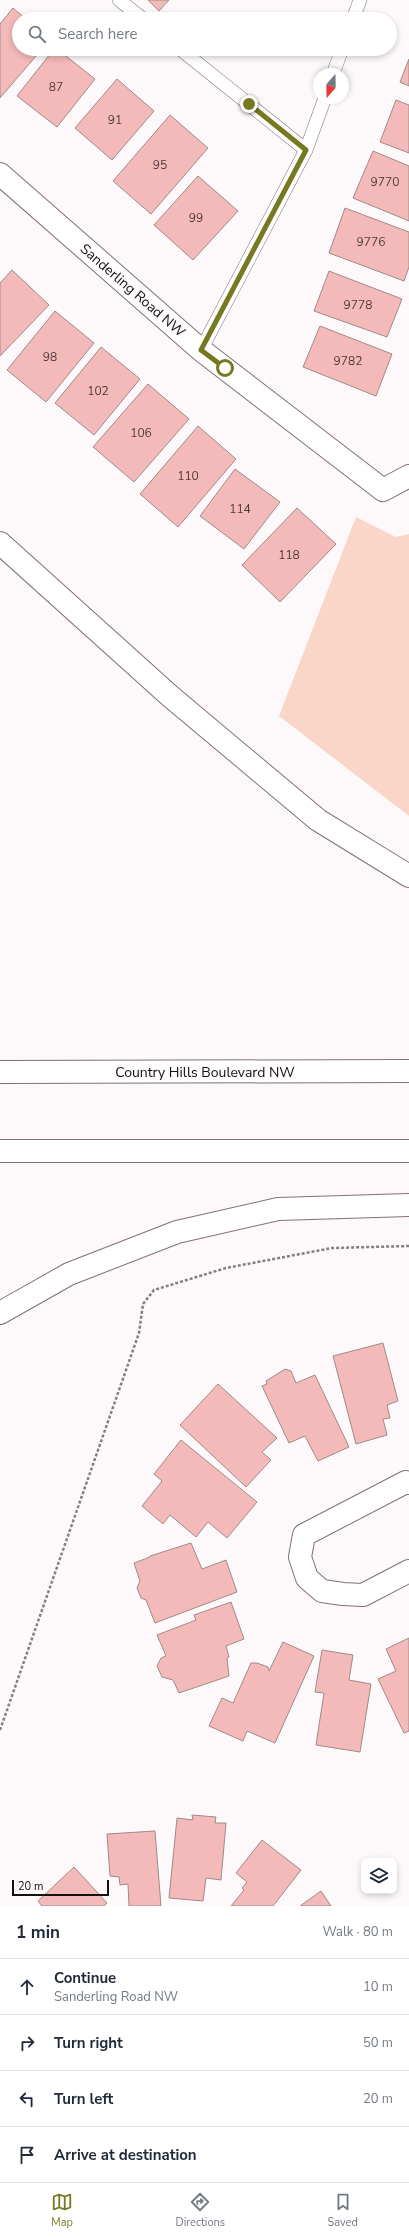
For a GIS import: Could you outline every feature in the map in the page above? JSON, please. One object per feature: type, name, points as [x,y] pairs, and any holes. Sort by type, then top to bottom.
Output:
[{"type":"main road","name":"Sanderling Road NW","points":[[0,174],[201,350],[383,490],[409,476]]},
{"type":"main road","points":[[2,545],[170,696],[318,820],[409,876]]},
{"type":"main road","name":"Country Hills Boulevard NW","points":[[0,1072],[409,1072]]},
{"type":"main road","points":[[0,1151],[409,1151]]},
{"type":"main road","points":[[0,1313],[69,1274],[177,1232],[278,1209],[409,1205]]},
{"type":"main road","points":[[409,1483],[406,1482],[304,1535],[300,1557],[307,1578],[322,1591],[343,1594],[363,1595],[409,1571]]},
{"type":"lane","points":[[119,0],[134,12]]},
{"type":"lane","points":[[356,12],[360,0]]},
{"type":"lane","points":[[189,56],[306,150]]},
{"type":"lane","points":[[335,68],[339,56]]},
{"type":"lane","points":[[201,350],[306,150],[322,104]]},
{"type":"path","points":[[0,1730],[139,1333],[143,1304],[154,1290],[226,1268],[332,1248],[409,1246]]},
{"type":"shaded area","points":[[356,517],[396,537],[409,534],[409,816],[279,716]]},
{"type":"building","points":[[148,0],[169,0],[159,11]]},
{"type":"building","points":[[13,8],[18,12],[12,12],[12,56],[36,56],[0,98],[0,24]]},
{"type":"building","points":[[48,56],[66,56],[95,79],[57,127],[17,96]]},
{"type":"building","points":[[409,59],[409,86],[400,82]]},
{"type":"building","points":[[117,79],[154,111],[112,160],[75,128]]},
{"type":"building","points":[[396,100],[409,105],[409,153],[380,142]]},
{"type":"building","points":[[170,115],[208,148],[151,214],[113,181]]},
{"type":"building","points":[[373,151],[409,166],[409,221],[353,198]]},
{"type":"building","points":[[198,176],[238,211],[193,260],[154,225]]},
{"type":"building","points":[[345,208],[409,232],[409,267],[404,281],[329,253]]},
{"type":"building","points":[[12,270],[49,305],[0,356],[0,283]]},
{"type":"building","points":[[329,271],[402,299],[387,337],[314,311]]},
{"type":"building","points":[[55,311],[94,343],[46,402],[7,370]]},
{"type":"building","points":[[320,326],[392,354],[376,396],[303,367]]},
{"type":"building","points":[[101,347],[140,379],[94,435],[55,403]]},
{"type":"building","points":[[148,384],[189,419],[134,482],[93,447]]},
{"type":"building","points":[[198,426],[236,459],[178,527],[140,494]]},
{"type":"building","points":[[235,469],[280,502],[244,549],[200,516]]},
{"type":"building","points":[[297,508],[336,544],[280,602],[242,565]]},
{"type":"building","points":[[383,1343],[398,1401],[387,1405],[390,1418],[383,1419],[387,1435],[356,1444],[333,1356]]},
{"type":"building","points":[[285,1369],[291,1371],[296,1383],[315,1375],[349,1447],[318,1461],[305,1436],[289,1443],[262,1386],[267,1384],[266,1381]]},
{"type":"building","points":[[218,1384],[277,1438],[262,1452],[271,1460],[246,1487],[180,1425]]},
{"type":"building","points":[[181,1440],[257,1502],[227,1538],[208,1522],[196,1537],[170,1515],[163,1524],[142,1506],[162,1481],[154,1474]]},
{"type":"building","points":[[191,1543],[202,1569],[226,1560],[237,1592],[155,1623],[146,1600],[141,1598],[137,1588],[140,1581],[134,1563],[150,1556]]},
{"type":"building","points":[[231,1602],[244,1639],[226,1646],[229,1657],[227,1658],[229,1676],[179,1693],[173,1680],[162,1677],[157,1666],[161,1658],[166,1656],[157,1635],[196,1620],[194,1615]]},
{"type":"building","points":[[409,1638],[409,1731],[404,1733],[378,1679],[396,1671],[386,1649]]},
{"type":"building","points":[[283,1642],[314,1656],[275,1743],[247,1731],[243,1741],[209,1726],[222,1698],[233,1703],[251,1663],[257,1663],[268,1667],[269,1671]]},
{"type":"building","points":[[322,1650],[353,1655],[349,1680],[371,1684],[360,1752],[316,1745],[324,1693],[315,1692]]},
{"type":"building","points":[[192,1815],[216,1817],[215,1823],[226,1823],[221,1880],[206,1878],[203,1901],[169,1898],[177,1818],[193,1820]]},
{"type":"building","points":[[155,1831],[161,1906],[129,1906],[128,1884],[120,1885],[119,1877],[110,1876],[107,1834]]},
{"type":"building","points":[[262,1840],[301,1870],[273,1906],[231,1906],[244,1890],[242,1888],[247,1882],[236,1873]]},
{"type":"building","points":[[74,1867],[107,1903],[104,1906],[42,1906],[38,1901]]},
{"type":"building","points":[[321,1891],[331,1906],[300,1906]]},
{"type":"route","points":[[225,368],[201,350],[306,150],[249,104]]}]
